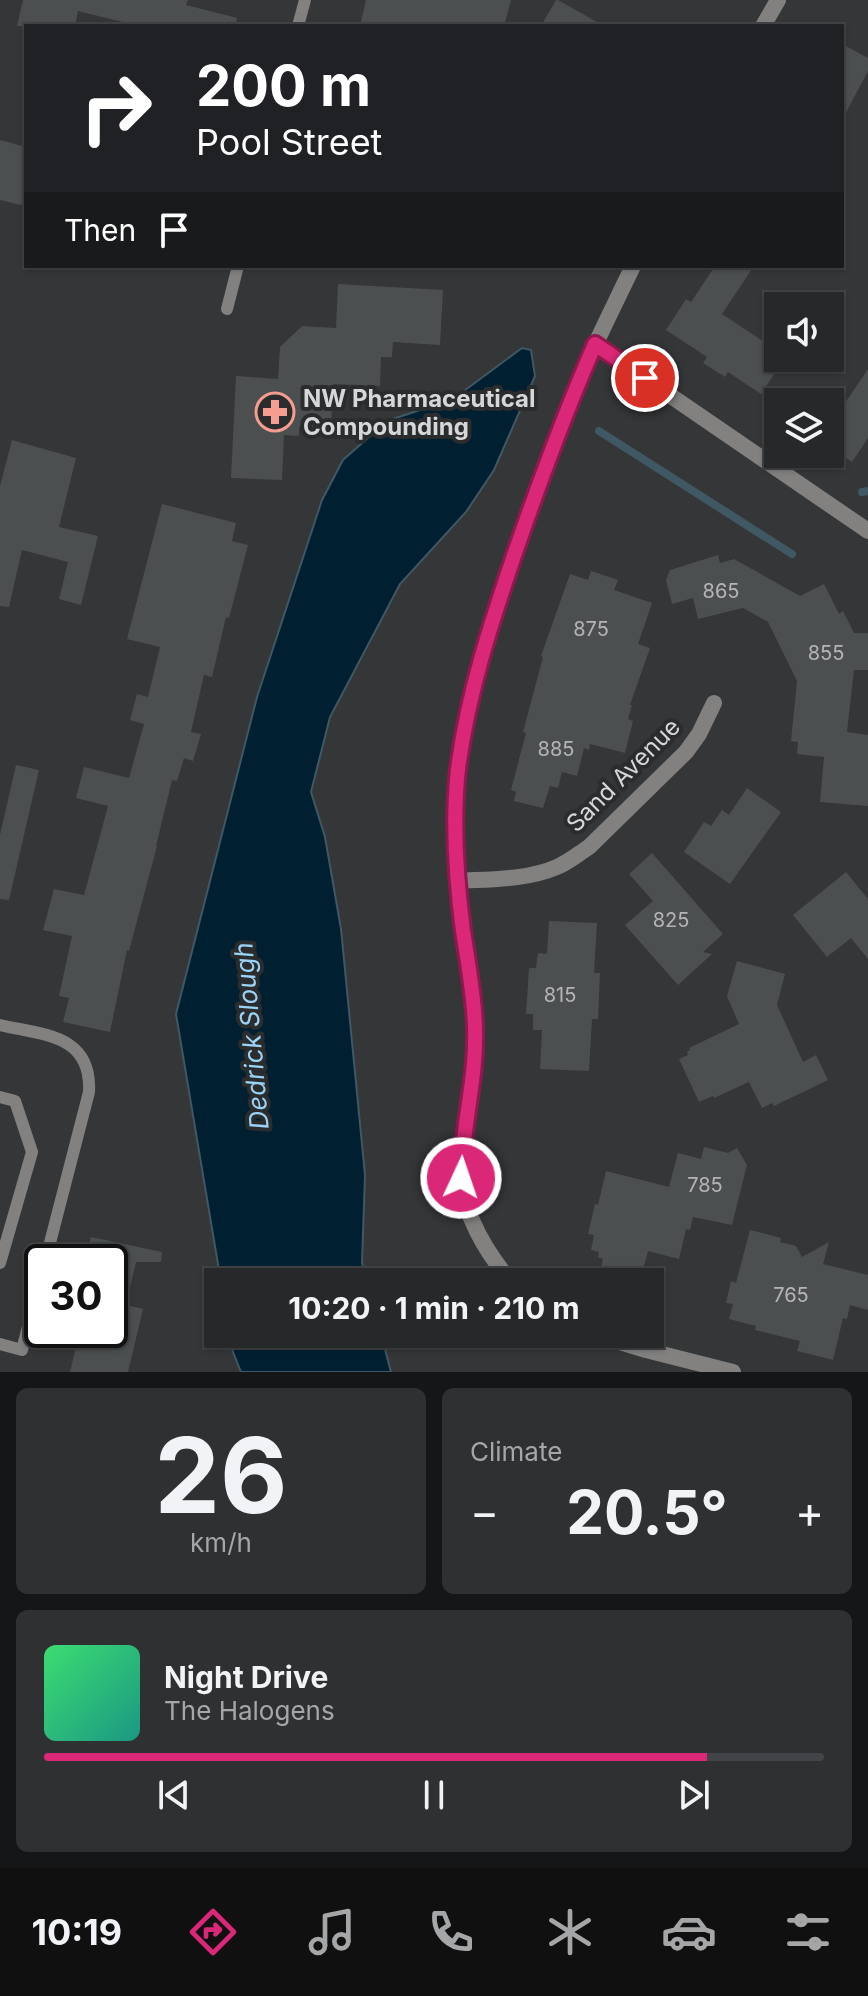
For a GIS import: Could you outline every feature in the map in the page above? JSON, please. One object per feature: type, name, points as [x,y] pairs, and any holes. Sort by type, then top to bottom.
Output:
[{"type":"street","points":[[764,24],[772,1]]},
{"type":"street","points":[[500,1268],[482,1240],[466,1201],[461,1178],[475,1029],[457,881],[455,828],[464,729],[480,657],[534,498],[571,399],[632,268]]},
{"type":"street","points":[[595,344],[868,531]]},
{"type":"street","name":"Sand Avenue","points":[[457,881],[534,873],[571,860],[589,847],[686,752],[714,703]]},
{"type":"street","points":[[640,1348],[733,1372]]},
{"type":"lane","points":[[299,24],[305,0]]},
{"type":"lane","points":[[227,309],[237,268]]},
{"type":"lane","points":[[0,1025],[66,1041],[78,1050],[90,1076],[89,1092],[50,1244]]},
{"type":"lane","points":[[0,1097],[15,1101],[32,1152],[0,1263]]},
{"type":"lane","points":[[0,1344],[22,1350],[24,1342]]},
{"type":"water","points":[[522,348],[531,350],[535,376],[494,470],[466,512],[400,584],[330,717],[311,792],[325,837],[341,929],[365,1175],[363,1268],[219,1268],[176,1014],[257,697],[322,500],[343,460],[387,421],[453,399]]},
{"type":"water","points":[[232,1348],[385,1348],[391,1372],[241,1372]]},
{"type":"building","points":[[23,0],[188,0],[186,5],[237,18],[236,24],[131,24],[78,11],[75,24],[17,26]]},
{"type":"building","points":[[366,0],[511,0],[505,24],[360,24]]},
{"type":"building","points":[[558,0],[600,24],[542,24]]},
{"type":"building","points":[[844,45],[868,58],[868,71],[844,116]]},
{"type":"building","points":[[0,140],[24,146],[24,194],[21,205],[0,200]]},
{"type":"building","points":[[714,268],[753,268],[722,314],[764,342],[764,372],[775,372],[761,394],[728,372],[725,377],[703,363],[707,357],[666,330],[686,299],[691,302]]},
{"type":"building","points":[[338,284],[443,290],[440,345],[393,342],[392,357],[381,357],[380,386],[333,384],[331,429],[299,427],[299,436],[284,435],[282,480],[231,478],[236,376],[278,379],[280,347],[302,326],[336,328]]},
{"type":"building","points":[[868,369],[868,438],[852,462],[844,457],[844,404]]},
{"type":"building","points":[[12,440],[76,458],[59,527],[98,536],[81,605],[59,599],[68,562],[22,550],[9,607],[0,606],[0,486]]},
{"type":"building","points":[[162,504],[236,523],[232,541],[248,545],[212,677],[204,675],[191,732],[201,734],[193,761],[184,758],[177,781],[172,780],[127,950],[110,1032],[63,1022],[69,998],[59,996],[72,936],[43,930],[54,889],[84,895],[108,806],[76,798],[84,767],[129,778],[144,724],[130,720],[137,694],[148,697],[160,647],[127,639]]},
{"type":"building","points":[[718,555],[720,563],[734,559],[800,596],[824,584],[839,614],[843,611],[854,633],[868,633],[868,670],[854,670],[847,732],[868,735],[868,806],[820,802],[824,757],[797,754],[798,742],[791,741],[797,681],[768,622],[743,608],[698,619],[693,598],[672,604],[666,580],[670,570]]},
{"type":"building","points":[[591,571],[618,580],[614,590],[652,603],[638,644],[650,648],[630,705],[628,719],[633,721],[625,753],[590,744],[589,750],[584,748],[577,776],[562,772],[558,788],[550,786],[543,808],[514,801],[516,792],[511,790],[541,656],[570,574],[588,580]]},
{"type":"building","points":[[16,765],[39,770],[9,900],[0,899],[0,835]]},
{"type":"building","points":[[747,788],[781,812],[730,884],[684,852],[704,822],[711,826],[722,810],[729,815]]},
{"type":"building","points":[[652,853],[723,934],[703,952],[712,954],[678,985],[625,925],[653,901],[629,874]]},
{"type":"building","points":[[846,872],[868,899],[868,959],[851,938],[827,957],[793,915]]},
{"type":"building","points":[[549,921],[597,923],[594,973],[600,973],[598,1019],[592,1019],[589,1071],[540,1069],[542,1030],[533,1030],[533,1014],[526,1014],[529,968],[536,968],[538,953],[547,954]]},
{"type":"building","points":[[737,961],[785,974],[777,1005],[803,1062],[816,1055],[828,1080],[774,1106],[772,1103],[762,1108],[749,1082],[699,1102],[679,1059],[688,1055],[689,1048],[739,1024],[727,996]]},
{"type":"building","points":[[704,1147],[728,1153],[737,1148],[747,1165],[732,1225],[693,1217],[690,1230],[686,1229],[679,1259],[648,1251],[644,1268],[601,1268],[603,1259],[598,1257],[599,1252],[591,1250],[594,1235],[588,1234],[606,1171],[669,1187],[678,1153],[701,1159]]},
{"type":"building","points":[[750,1230],[781,1238],[780,1242],[796,1246],[802,1257],[829,1242],[823,1264],[868,1275],[868,1310],[850,1305],[847,1319],[843,1318],[833,1360],[797,1351],[800,1341],[755,1330],[756,1326],[729,1319],[733,1304],[726,1303],[731,1281],[736,1283]]},
{"type":"building","points":[[91,1237],[124,1244],[89,1244]]},
{"type":"building","points":[[128,1245],[162,1252],[161,1262],[136,1262],[128,1296]]},
{"type":"building","points":[[128,1305],[143,1309],[128,1372],[70,1372],[76,1348],[128,1348]]},
{"type":"waterway","name":"Dedrick Slough","points":[[599,431],[792,554]]},
{"type":"waterway","name":"Dedrick Slough","points":[[862,492],[868,491]]},
{"type":"place","name":"NW Pharmaceutical Compounding","points":[[275,412]]},
{"type":"route","points":[[461,1178],[475,1029],[457,881],[455,828],[458,770],[471,695],[480,657],[534,498],[595,344],[645,378]]}]
